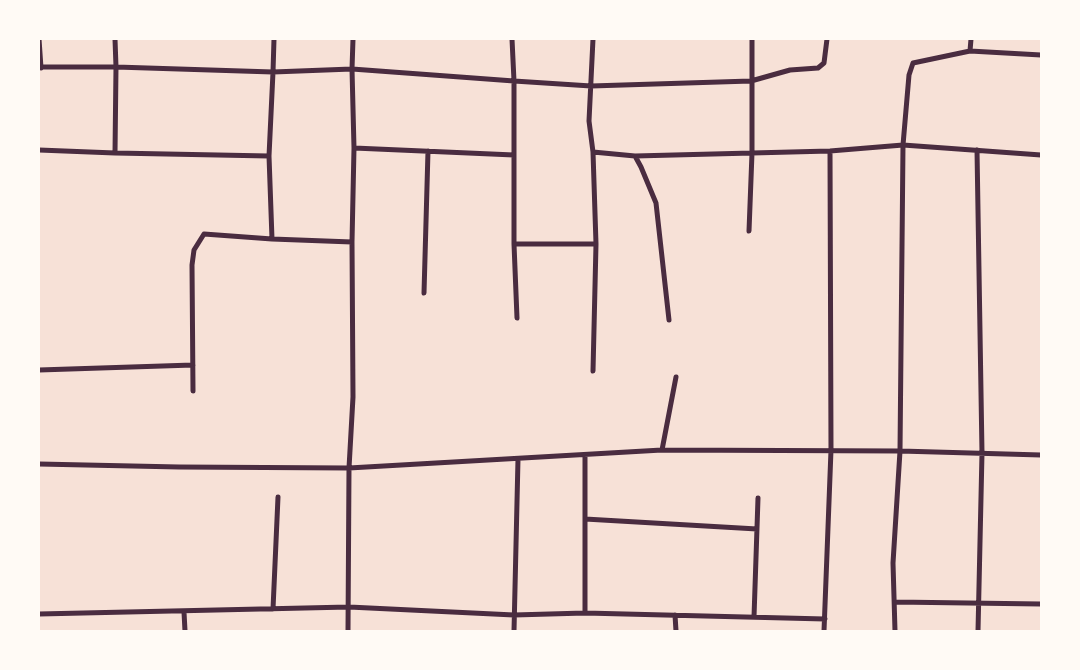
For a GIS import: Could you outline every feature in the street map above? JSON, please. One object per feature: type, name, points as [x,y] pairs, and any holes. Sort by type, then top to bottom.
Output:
[{"type":"street","points":[[39,39],[40,68],[116,67],[273,72],[352,69],[591,86],[751,81],[790,70],[818,68],[824,63],[827,39]]},
{"type":"street","points":[[115,39],[115,153]]},
{"type":"street","points":[[272,239],[270,156],[274,39]]},
{"type":"street","points":[[348,631],[349,468],[353,397],[353,39]]},
{"type":"street","points":[[512,39],[514,81],[514,244],[517,318]]},
{"type":"street","points":[[593,371],[596,244],[593,152],[589,121],[594,39]]},
{"type":"street","points":[[749,231],[752,153],[752,39]]},
{"type":"street","points":[[970,51],[971,39]]},
{"type":"street","points":[[895,631],[893,563],[900,451],[903,145],[909,75],[913,63],[970,51],[1041,55]]},
{"type":"street","points":[[593,152],[635,156],[830,151],[903,145],[1041,155]]},
{"type":"street","points":[[354,148],[514,155]]},
{"type":"street","points":[[39,150],[270,156]]},
{"type":"street","points":[[977,150],[982,453],[978,631]]},
{"type":"street","points":[[424,293],[428,151]]},
{"type":"street","points":[[824,631],[831,450],[830,151]]},
{"type":"street","points":[[635,156],[656,203],[669,320]]},
{"type":"street","points":[[193,392],[192,265],[194,250],[204,234],[352,242]]},
{"type":"street","points":[[514,244],[596,244]]},
{"type":"street","points":[[39,370],[193,365]]},
{"type":"street","points":[[662,450],[676,377]]},
{"type":"street","points":[[39,464],[349,468],[662,450],[831,450],[1041,455]]},
{"type":"street","points":[[585,455],[585,613]]},
{"type":"street","points":[[514,631],[518,459]]},
{"type":"street","points":[[274,609],[278,497]]},
{"type":"street","points":[[754,617],[758,498]]},
{"type":"street","points":[[585,519],[757,528]]},
{"type":"street","points":[[895,602],[1041,604]]},
{"type":"street","points":[[39,614],[349,607],[514,615],[585,613],[825,618]]},
{"type":"street","points":[[184,612],[185,631]]},
{"type":"street","points":[[675,615],[676,631]]}]
